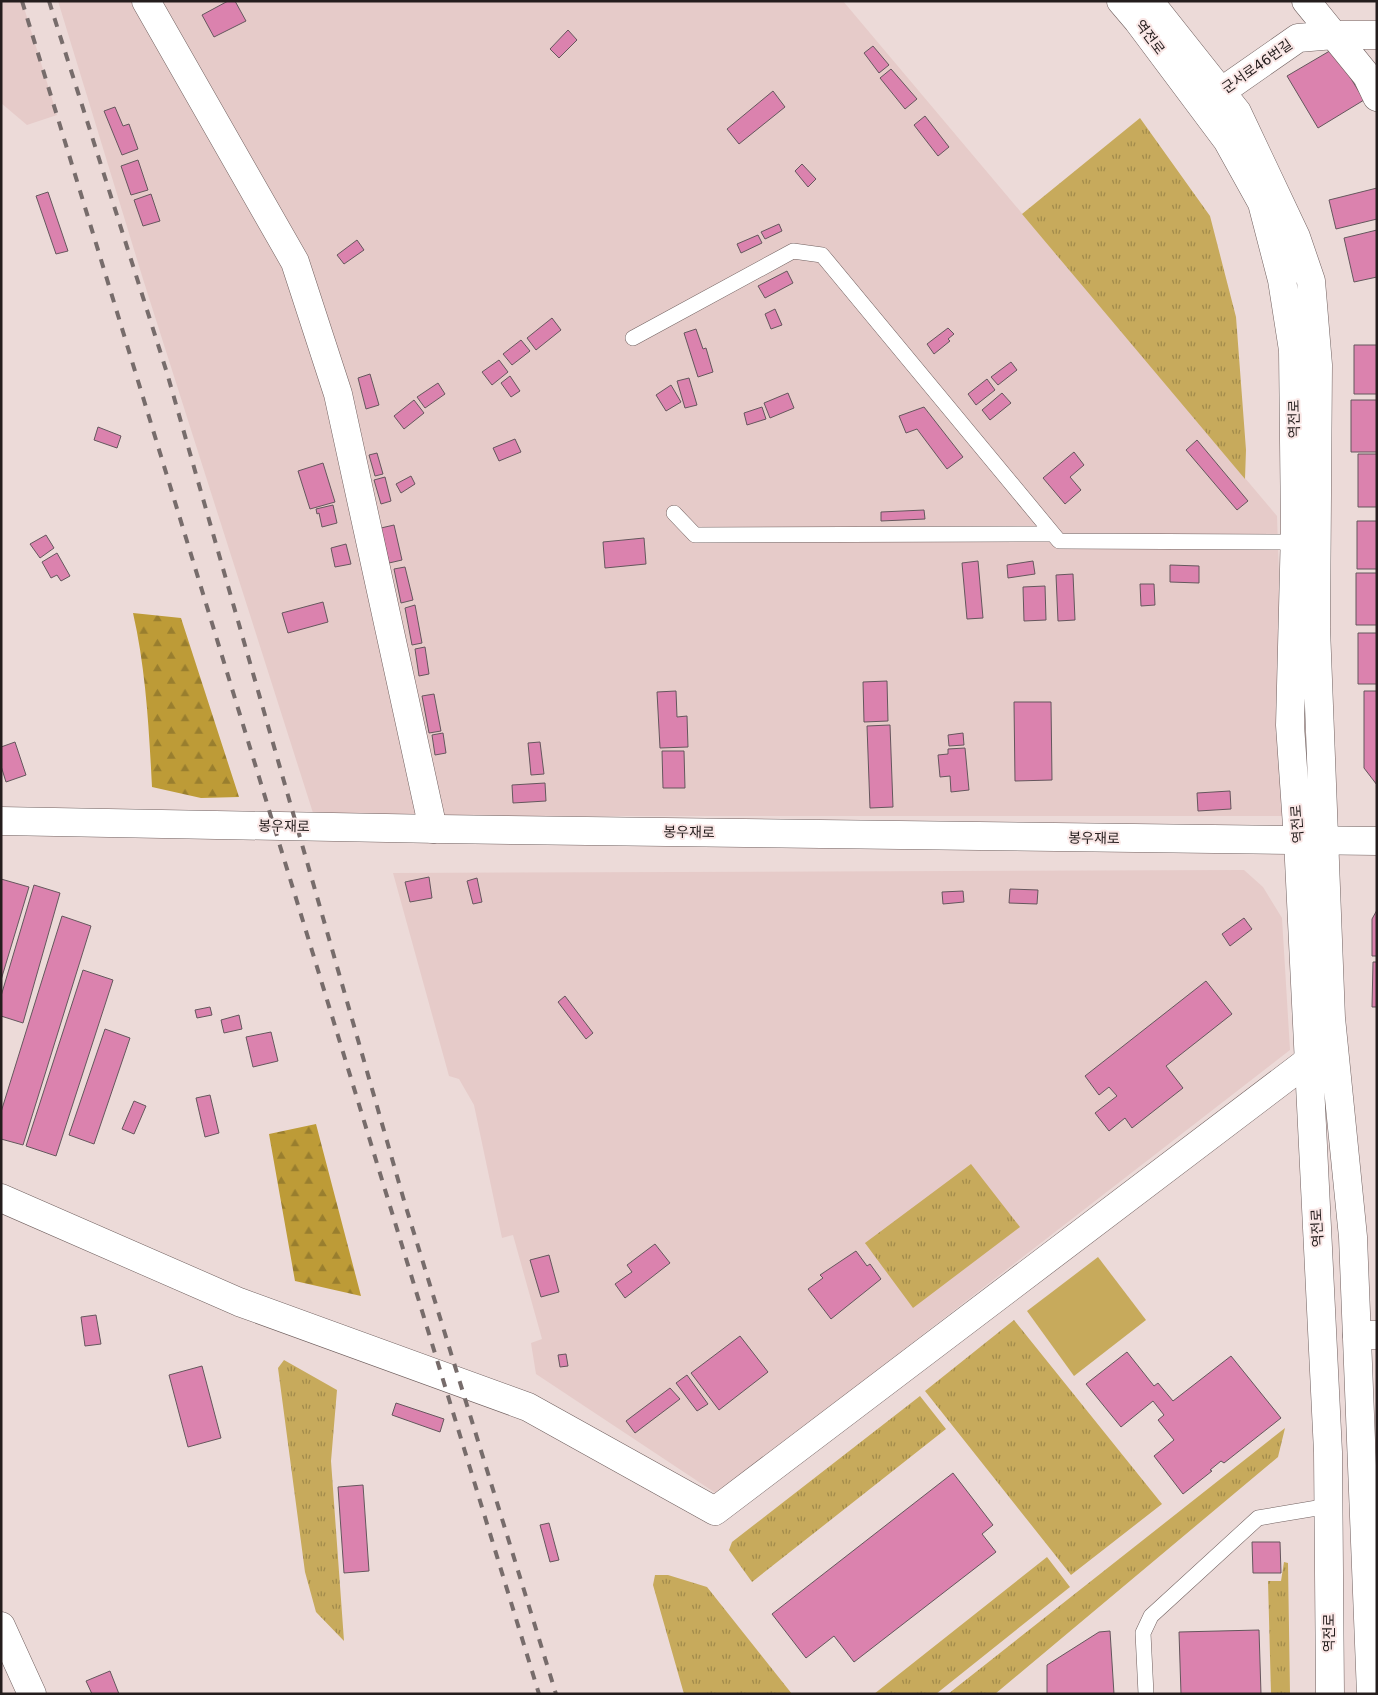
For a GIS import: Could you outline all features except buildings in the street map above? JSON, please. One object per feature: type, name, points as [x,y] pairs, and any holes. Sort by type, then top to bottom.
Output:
[{"type":"street","points":[[146,1],[295,262],[338,394],[433,829]]},
{"type":"street","name":"역전로","points":[[1121,1],[1211,99],[1236,112],[1296,237],[1311,281],[1318,365],[1316,628],[1331,1018],[1353,1237],[1367,1335],[1370,1694]]},
{"type":"street","name":"역전로","points":[[1149,1],[1211,99],[1227,140],[1262,203],[1282,280],[1293,350],[1294,542],[1290,725],[1298,840],[1328,1452],[1330,1694]]},
{"type":"street","points":[[1306,1],[1367,76],[1377,97]]},
{"type":"street","name":"군서로46번길","points":[[1211,99],[1298,38],[1334,35],[1377,35]]},
{"type":"street","name":"봉우재로","points":[[1,820],[433,829],[1377,841]]},
{"type":"street","points":[[1,1198],[239,1302],[528,1407],[715,1511],[1308,1061]]},
{"type":"street","points":[[1,1626],[32,1694]]},
{"type":"lane","points":[[633,338],[793,251],[822,255],[1059,541],[1294,542]]},
{"type":"lane","points":[[674,513],[695,535],[1053,534]]},
{"type":"lane","points":[[1146,1694],[1143,1632],[1151,1616],[1258,1518],[1328,1506]]},
{"type":"shaded area","points":[[1,1],[22,1],[57,115],[27,125],[1,103]]},
{"type":"shaded area","points":[[58,1],[843,1],[1277,516],[1287,816],[314,816],[143,279]]},
{"type":"shaded area","points":[[1244,870],[1263,887],[1282,918],[1290,1050],[717,1494],[536,1374],[531,1343],[542,1339],[513,1235],[502,1238],[474,1105],[459,1079],[449,1076],[393,873]]},
{"type":"green space","points":[[1140,118],[1210,216],[1236,317],[1246,450],[1245,479],[1022,214]]},
{"type":"green space","points":[[133,613],[181,618],[239,797],[201,798],[152,787],[144,678]]},
{"type":"green space","points":[[316,1124],[361,1296],[295,1281],[269,1134]]},
{"type":"green space","points":[[971,1164],[1020,1227],[913,1308],[865,1243]]},
{"type":"green space","points":[[1098,1257],[1146,1320],[1074,1376],[1027,1311]]},
{"type":"green space","points":[[1014,1320],[1162,1504],[1071,1575],[925,1391]]},
{"type":"green space","points":[[284,1360],[337,1390],[331,1461],[344,1641],[316,1612],[305,1572],[278,1368]]},
{"type":"green space","points":[[920,1396],[946,1429],[752,1582],[729,1550],[732,1542]]},
{"type":"green space","points":[[1285,1428],[1278,1457],[995,1694],[948,1694]]},
{"type":"green space","points":[[1047,1557],[1070,1587],[936,1694],[874,1694]]},
{"type":"green space","points":[[1284,1562],[1288,1563],[1290,1694],[1271,1694],[1268,1581],[1281,1581]]},
{"type":"green space","points":[[655,1575],[668,1575],[707,1587],[792,1694],[684,1694],[653,1585]]},
{"type":"railway","points":[[22,1],[539,1694]]},
{"type":"railway","points":[[49,1],[167,373],[405,1204],[556,1694]]}]
